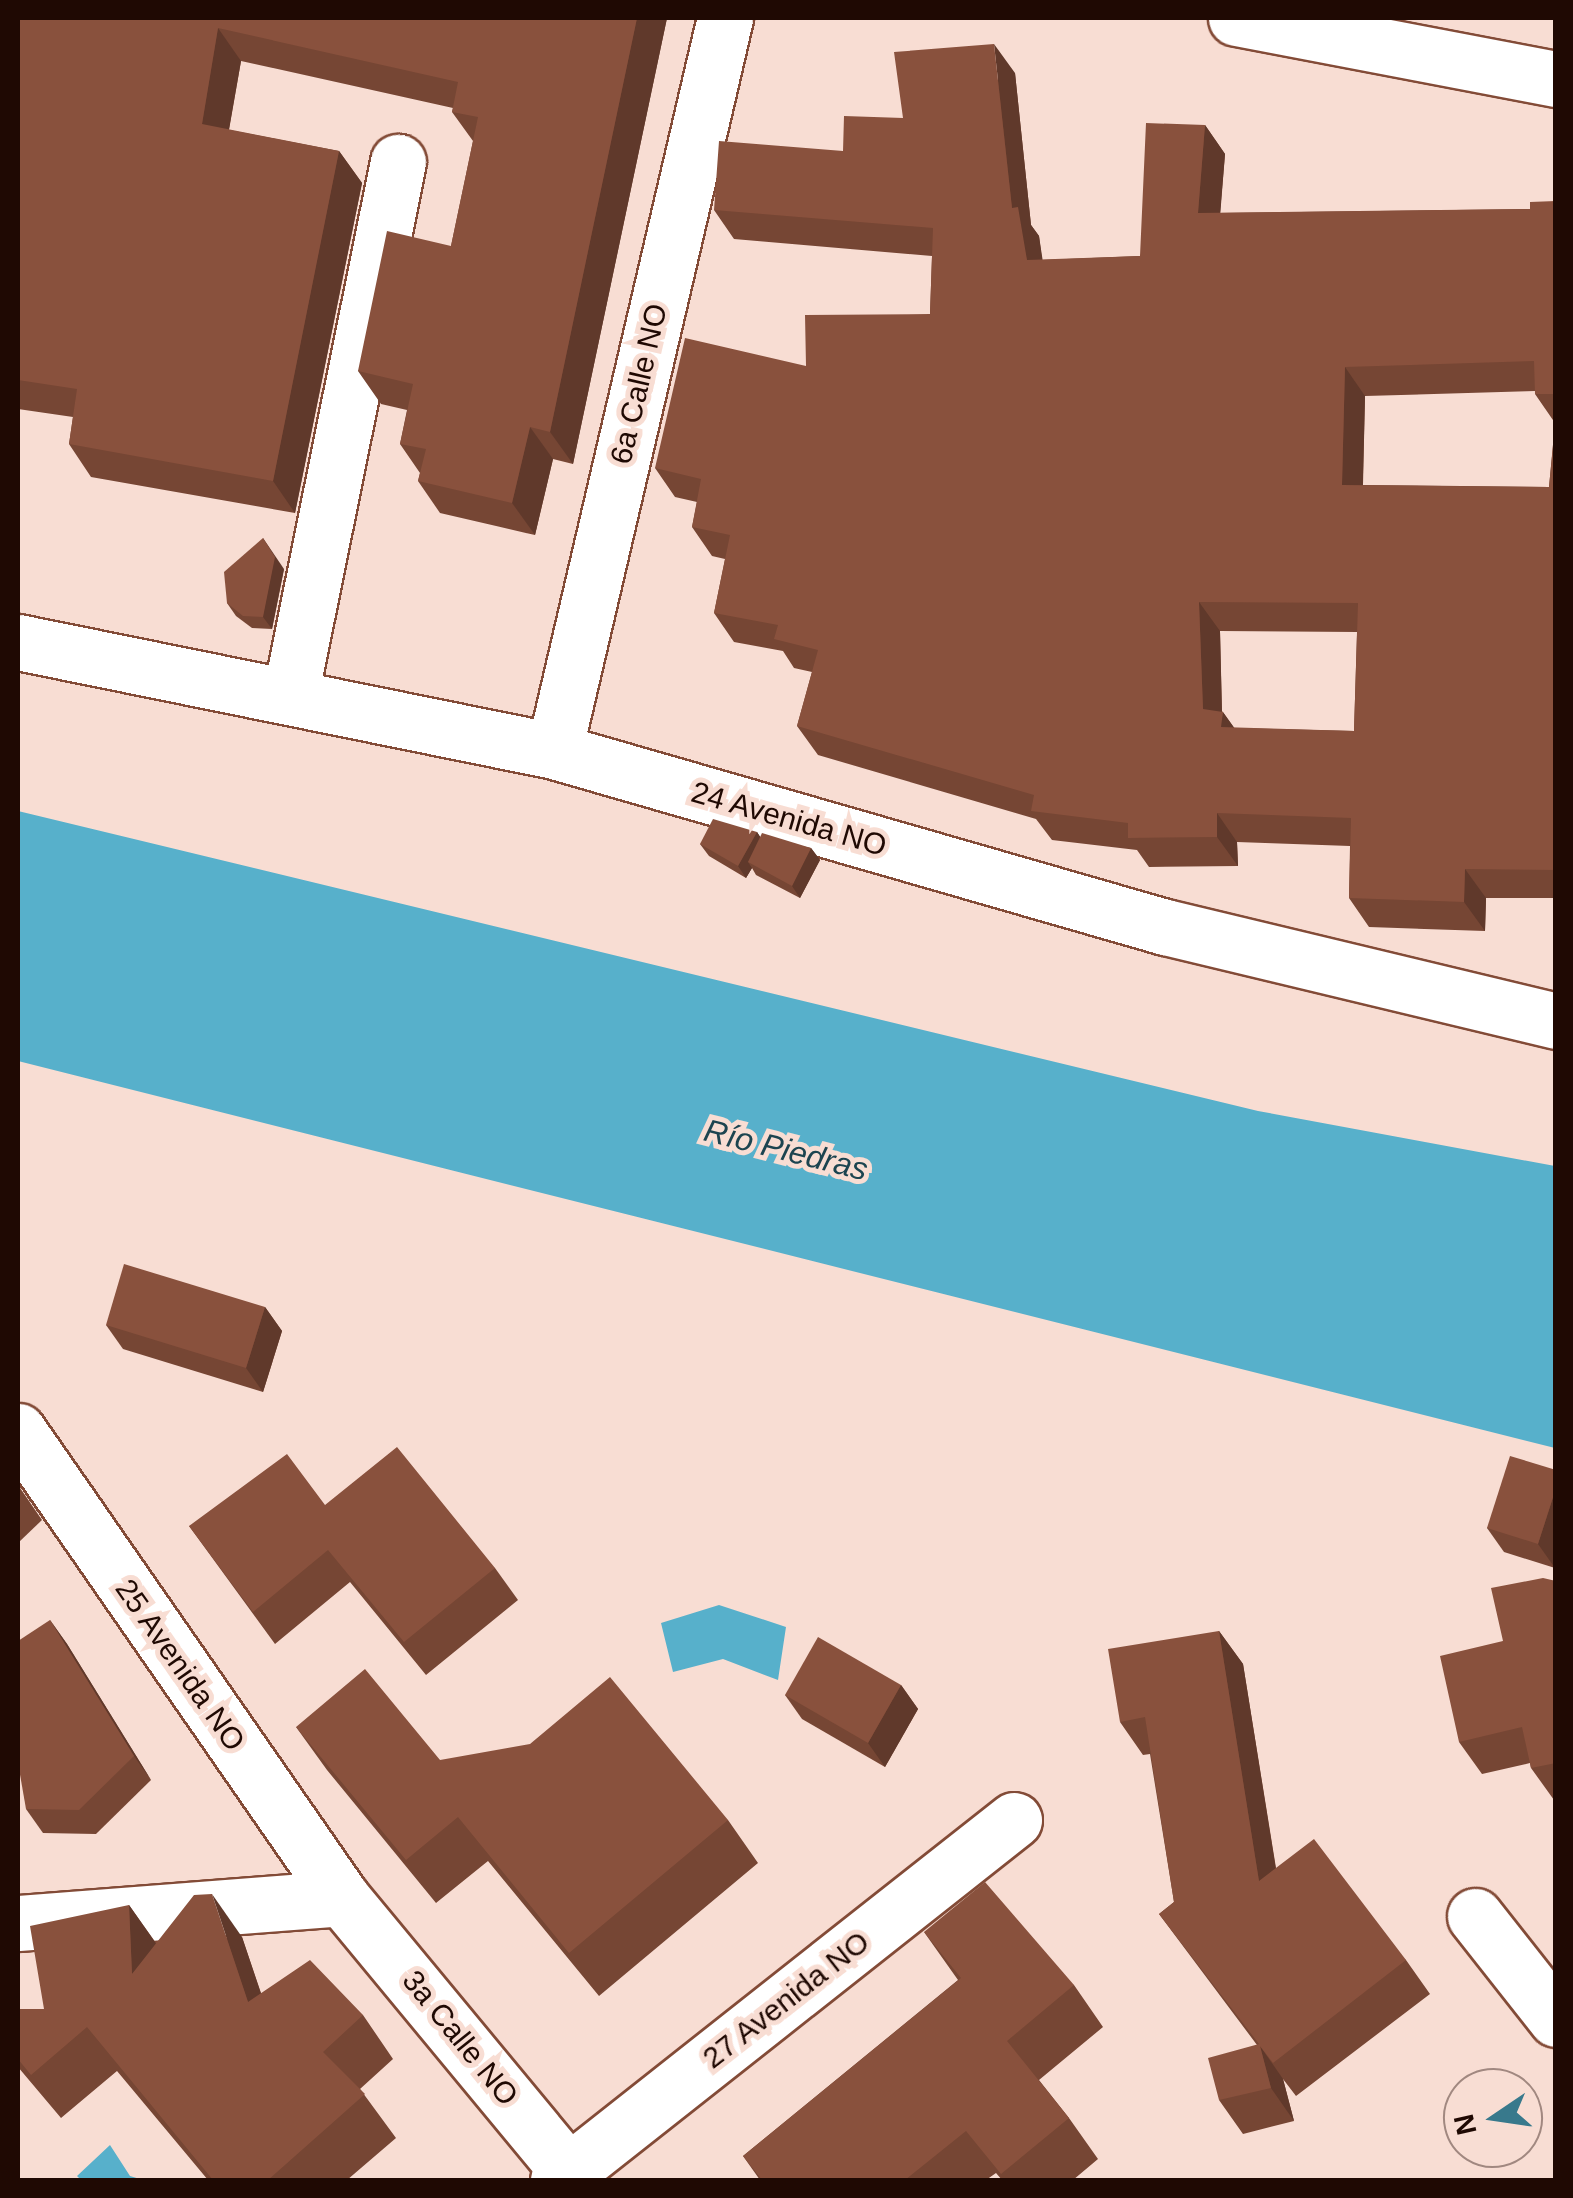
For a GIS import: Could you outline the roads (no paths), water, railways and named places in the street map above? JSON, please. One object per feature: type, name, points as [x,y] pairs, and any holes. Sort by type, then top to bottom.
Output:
[{"type":"street","name":"6a Calle NO","points":[[554,751],[724,18]]},
{"type":"street","points":[[1236,18],[1556,79]]},
{"type":"street","points":[[290,696],[398,162]]},
{"type":"street","name":"24 Avenida NO","points":[[18,642],[554,751],[1165,927],[1556,1021]]},
{"type":"street","name":"25 Avenida NO","points":[[18,1431],[342,1898]]},
{"type":"street","name":"27 Avenida NO","points":[[568,2178],[1014,1820]]},
{"type":"street","points":[[18,1923],[342,1898]]},
{"type":"street","name":"3a Calle NO","points":[[342,1898],[568,2178]]},
{"type":"street","points":[[1475,1916],[1556,2019]]},
{"type":"water","name":"Río Piedras","points":[[18,811],[1258,1111],[1555,1166],[1555,1448],[18,1061]]},
{"type":"water","points":[[719,1605],[786,1627],[778,1680],[723,1659],[673,1672],[661,1623]]},
{"type":"water","points":[[110,2145],[130,2176],[143,2180],[81,2180],[77,2176]]}]
